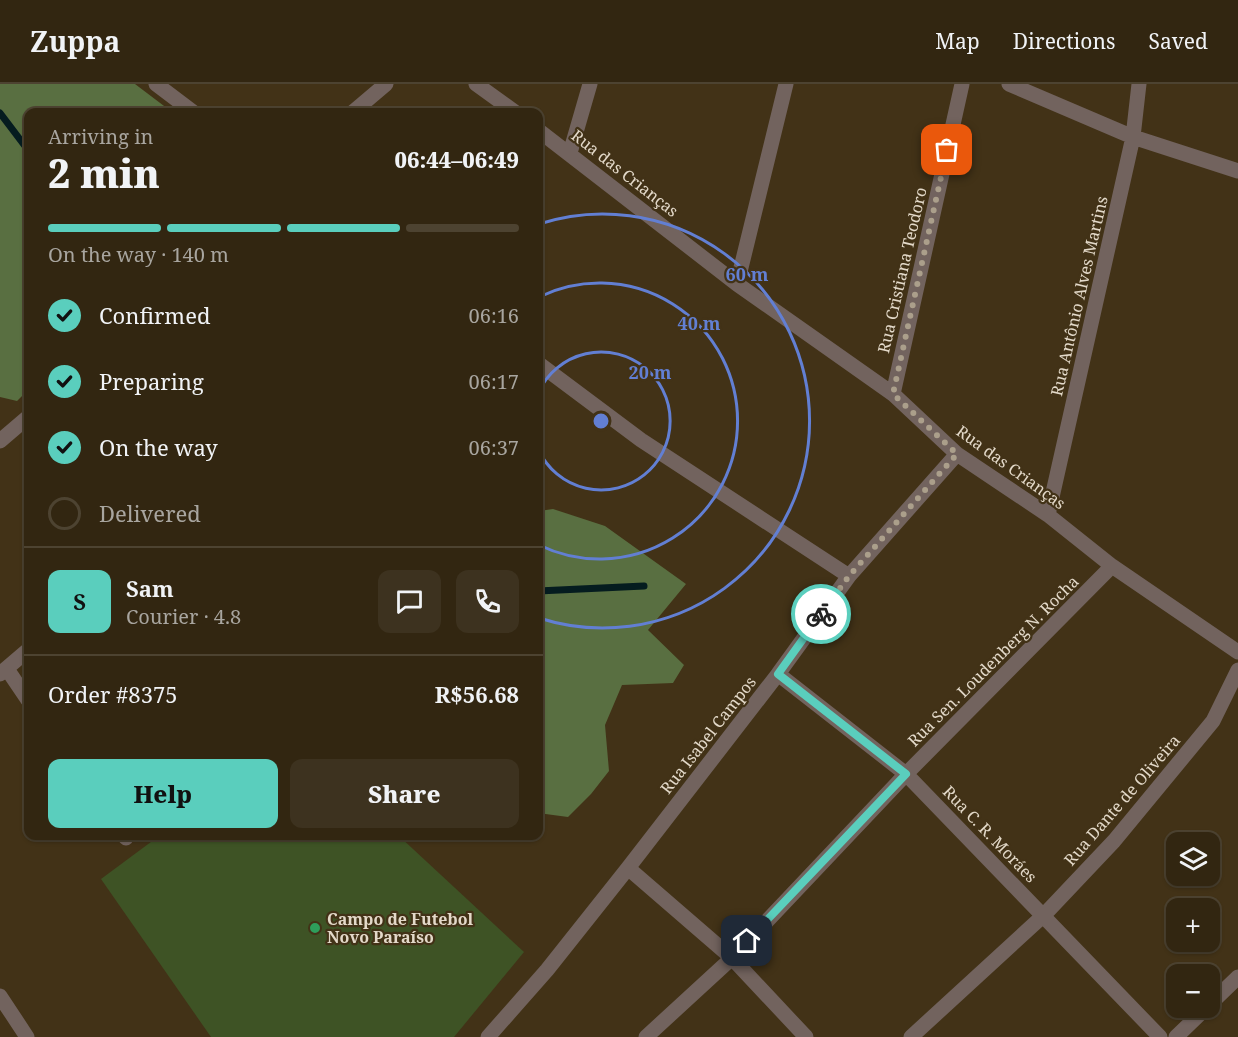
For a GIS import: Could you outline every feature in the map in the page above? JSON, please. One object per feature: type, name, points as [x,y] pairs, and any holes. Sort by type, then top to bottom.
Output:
[{"type":"street","points":[[156,84],[188,108]]},
{"type":"street","points":[[358,108],[386,84]]},
{"type":"street","points":[[476,84],[509,108]]},
{"type":"street","points":[[570,153],[590,84]]},
{"type":"street","points":[[737,284],[786,84]]},
{"type":"street","name":"Rua Cristiana Teodoro","points":[[893,394],[962,84]]},
{"type":"street","points":[[1009,84],[1133,137],[1238,171]]},
{"type":"street","name":"Rua Antônio Alves Martins","points":[[1048,515],[1133,137],[1139,84]]},
{"type":"street","name":"Rua das Crianças","points":[[543,134],[737,284],[893,394],[957,454],[1048,515],[1112,566],[1238,652]]},
{"type":"street","points":[[543,367],[641,440],[849,576]]},
{"type":"street","points":[[0,441],[24,420]]},
{"type":"street","name":"Rua Isabel Campos","points":[[488,1037],[547,970],[628,868],[778,674],[849,576],[957,454]]},
{"type":"street","name":"Rua Sen. Loudenberg N. Rocha","points":[[646,1037],[732,958],[906,774],[1112,566]]},
{"type":"street","points":[[24,654],[4,672],[24,695]]},
{"type":"street","name":"Rua Dante de Oliveira","points":[[910,1037],[1044,915],[1114,841],[1213,721],[1238,670]]},
{"type":"street","name":"Rua C. R. Moráes","points":[[778,674],[906,774],[1160,1037]]},
{"type":"street","points":[[628,868],[732,958],[806,1037]]},
{"type":"street","points":[[1220,995],[1238,977]]},
{"type":"street","points":[[0,996],[27,1037]]},
{"type":"street","points":[[1176,1037],[1196,1018]]},
{"type":"green space","points":[[0,84],[135,84],[167,108],[24,108],[24,394],[17,401],[0,397]]},
{"type":"green space","points":[[553,509],[605,526],[686,584],[648,630],[684,665],[673,683],[622,685],[605,725],[609,771],[591,794],[568,817],[543,814],[543,510]]},
{"type":"green space","name":"Campo de Futebol Novo Paraíso","points":[[154,840],[403,840],[524,952],[454,1037],[211,1037],[101,879]]},
{"type":"waterway","points":[[0,113],[24,145]]},
{"type":"waterway","points":[[543,591],[644,586]]},
{"type":"way so far","points":[[821,614],[849,576],[957,454],[893,394],[947,150]]},
{"type":"place","name":"Campo de Futebol Novo Paraíso","points":[[315,928]]},
{"type":"route","points":[[747,941],[906,774],[778,674],[821,614]]}]
